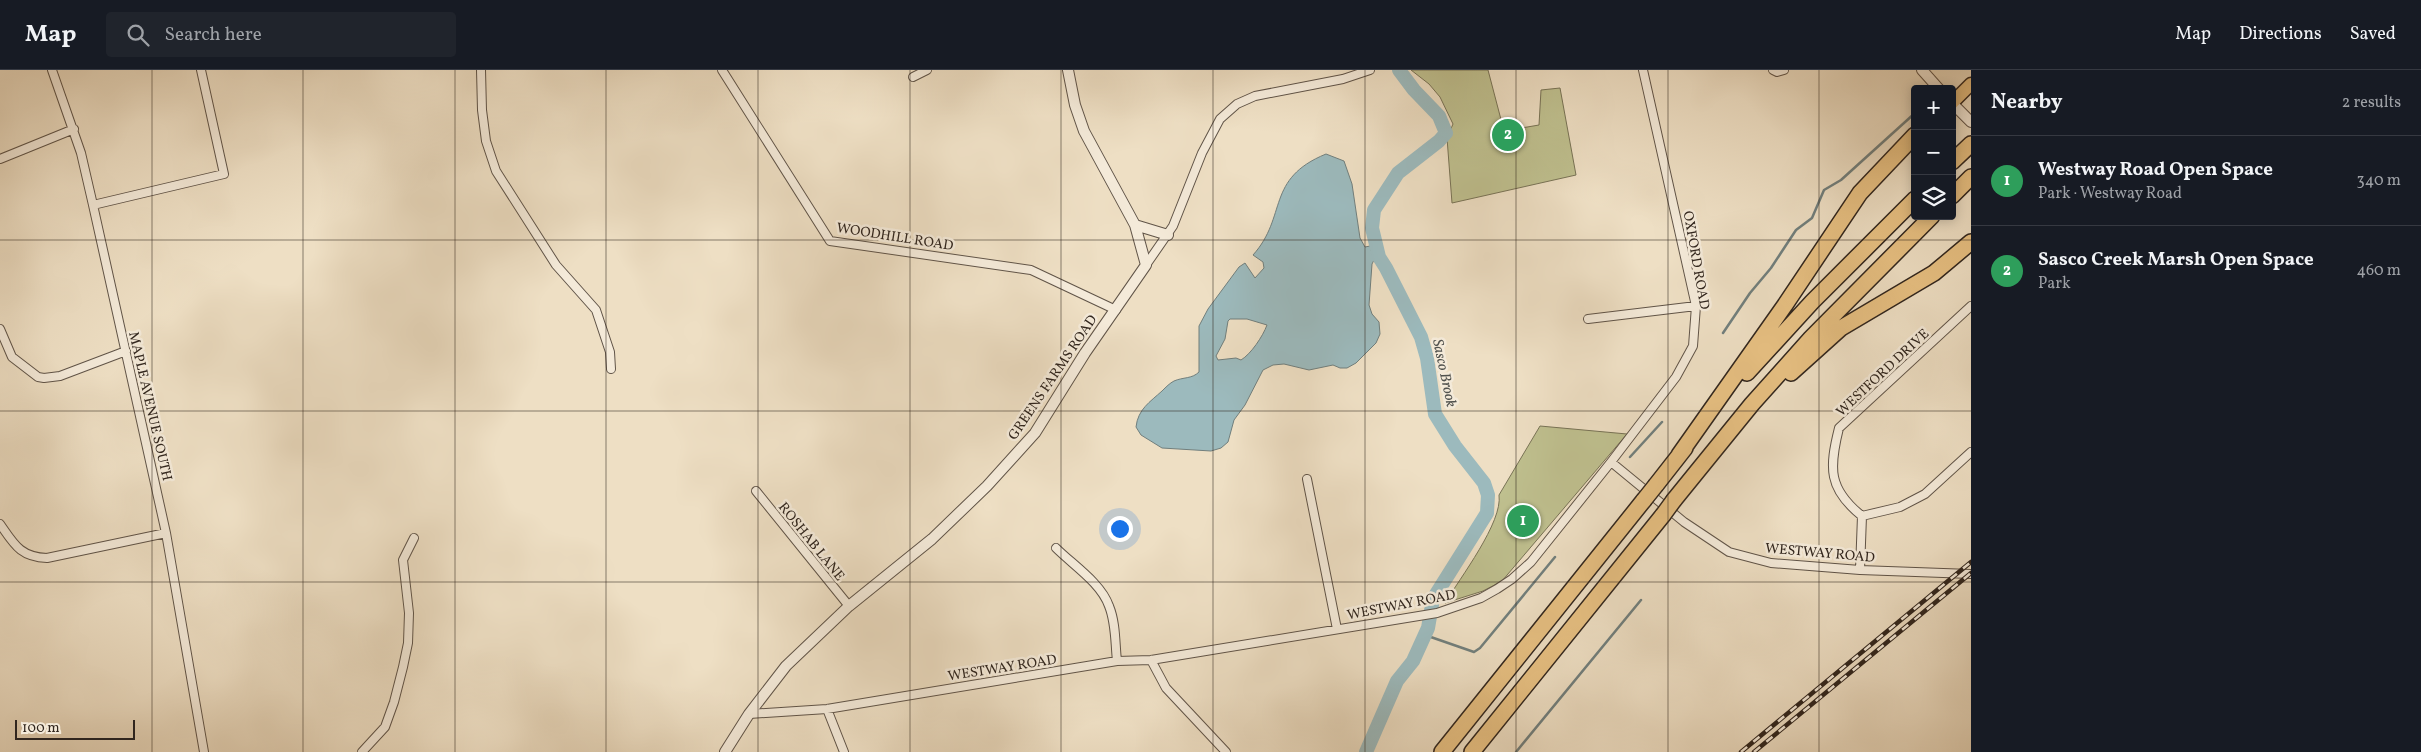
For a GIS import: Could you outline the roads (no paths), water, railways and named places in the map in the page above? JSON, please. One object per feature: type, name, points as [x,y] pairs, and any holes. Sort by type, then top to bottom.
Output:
[{"type":"highway","points":[[1679,455],[1785,305],[1854,200],[1911,139]]},
{"type":"highway","points":[[1956,158],[1971,144]]},
{"type":"highway","points":[[1956,192],[1971,178]]},
{"type":"highway","points":[[1442,752],[1734,388],[1792,323],[1911,203]]},
{"type":"highway","points":[[1472,752],[1733,427],[1831,317],[1928,220]]},
{"type":"highway","points":[[1733,427],[1841,328],[1934,273],[1971,242]]},
{"type":"main road","points":[[1956,99],[1971,84]]},
{"type":"street","name":"MAPLE AVENUE SOUTH","points":[[52,70],[74,130],[126,351],[166,533],[204,752]]},
{"type":"street","points":[[93,205],[224,174],[201,70]]},
{"type":"street","points":[[481,70],[482,110],[486,141],[496,171],[556,265],[596,310],[610,352],[611,369]]},
{"type":"street","name":"WOODHILL ROAD","points":[[722,70],[830,240],[1031,270],[1116,310]]},
{"type":"street","points":[[913,77],[927,70]]},
{"type":"street","points":[[1068,70],[1075,105],[1084,130],[1134,225],[1146,265]]},
{"type":"street","name":"GREENS FARMS ROAD","points":[[725,752],[749,714],[786,666],[849,606],[932,539],[993,480],[1034,433],[1080,360],[1168,234],[1179,213],[1202,153],[1220,119],[1237,104],[1255,96],[1343,79],[1370,70]]},
{"type":"street","name":"OXFORD ROAD","points":[[1611,462],[1676,377],[1693,346],[1696,306],[1643,70]]},
{"type":"street","points":[[1773,70],[1778,72],[1784,70]]},
{"type":"street","points":[[1922,70],[1935,85]]},
{"type":"street","points":[[1956,107],[1971,122]]},
{"type":"street","points":[[0,160],[74,130]]},
{"type":"street","points":[[1134,225],[1168,234]]},
{"type":"street","points":[[1588,319],[1696,306]]},
{"type":"street","name":"WESTFORD DRIVE","points":[[1862,516],[1846,504],[1838,490],[1832,472],[1833,451],[1839,428],[1971,306]]},
{"type":"street","points":[[0,329],[12,358],[38,377],[60,376],[126,351]]},
{"type":"street","points":[[1860,570],[1862,516],[1900,506],[1925,494],[1971,452]]},
{"type":"street","name":"WESTWAY ROAD","points":[[749,714],[827,709],[1117,661],[1151,660],[1437,613],[1481,598],[1512,579],[1531,562],[1611,462],[1684,522],[1730,552],[1771,563],[1860,570],[1971,574]]},
{"type":"street","points":[[1307,479],[1336,629]]},
{"type":"street","name":"ROSHAB LANE","points":[[756,490],[849,606]]},
{"type":"street","points":[[0,524],[17,548],[28,556],[47,558],[166,533]]},
{"type":"street","points":[[362,752],[385,727],[403,667],[408,643],[409,612],[403,560],[414,538]]},
{"type":"street","points":[[1056,548],[1096,586],[1109,604],[1114,622],[1117,661]]},
{"type":"street","points":[[1151,660],[1166,688],[1226,752]]},
{"type":"street","points":[[827,709],[844,752]]},
{"type":"water","points":[[1326,154],[1344,161],[1352,184],[1360,238],[1365,247],[1370,246],[1374,260],[1372,264],[1369,305],[1372,314],[1379,322],[1380,334],[1376,343],[1356,363],[1347,368],[1333,365],[1309,370],[1284,364],[1273,365],[1263,370],[1245,405],[1234,420],[1228,442],[1221,448],[1211,451],[1162,448],[1141,435],[1136,427],[1139,415],[1149,402],[1171,383],[1193,376],[1199,372],[1199,326],[1208,309],[1239,267],[1245,263],[1255,278],[1264,268],[1263,262],[1253,255],[1271,226],[1285,187],[1294,175],[1307,164]],"holes":[[[1230,319],[1247,319],[1267,325],[1249,354],[1241,360],[1236,358],[1218,360],[1216,356],[1225,339],[1228,321]]]},
{"type":"waterway","name":"Sasco Brook","points":[[1366,752],[1397,681],[1413,661],[1428,628],[1433,599],[1487,513],[1488,495],[1484,483],[1455,446],[1435,414],[1427,358],[1421,337],[1379,257],[1372,228],[1374,210],[1398,173],[1439,141],[1446,133],[1439,116],[1414,90],[1399,70]]},
{"type":"waterway","points":[[1723,333],[1750,293],[1771,268],[1796,230],[1812,218],[1824,190],[1841,180],[1911,117]]},
{"type":"waterway","points":[[1630,457],[1662,422]]},
{"type":"waterway","points":[[1425,635],[1474,652],[1480,648],[1555,557]]},
{"type":"waterway","points":[[1516,752],[1641,600]]},
{"type":"railway","points":[[1741,752],[1971,562]]},
{"type":"railway","points":[[1754,752],[1971,573]]},
{"type":"place","name":"Sasco Creek Marsh Open Space","points":[[1508,135]]},
{"type":"place","name":"Westway Road Open Space","points":[[1523,521]]}]
